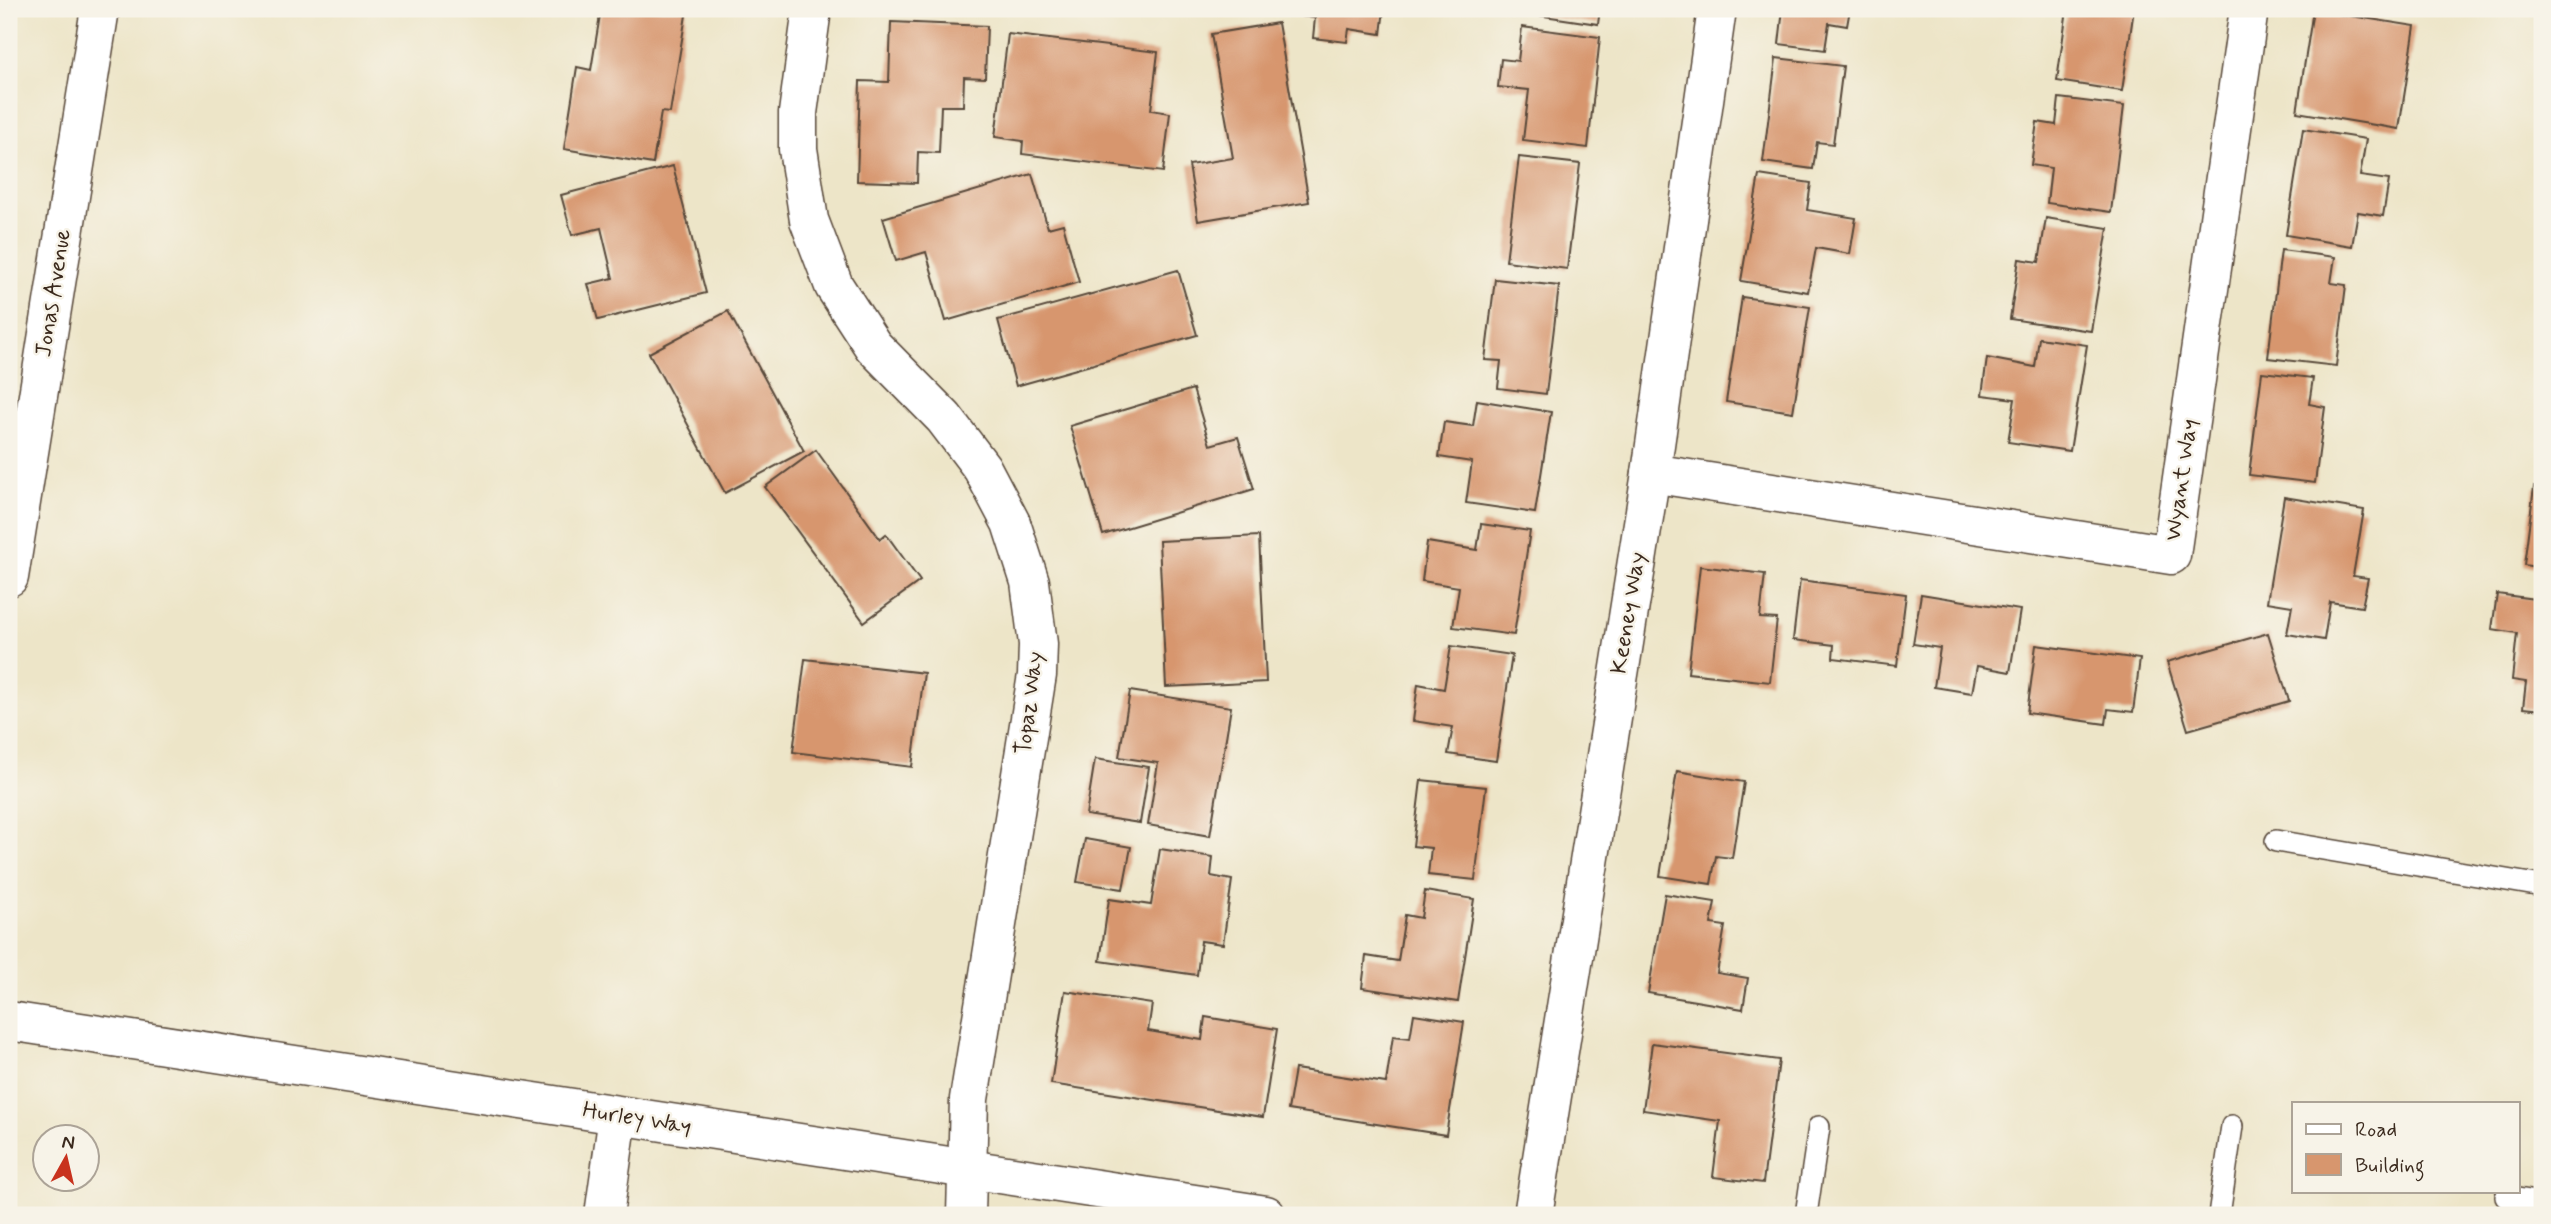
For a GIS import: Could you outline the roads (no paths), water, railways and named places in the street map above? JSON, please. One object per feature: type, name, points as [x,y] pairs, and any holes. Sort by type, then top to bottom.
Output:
[{"type":"street","name":"Jonas Avenue","points":[[9,577],[100,9]]},
{"type":"street","name":"Topaz Way","points":[[812,9],[798,113],[798,149],[809,220],[834,286],[873,346],[944,418],[982,468],[1011,523],[1030,582],[1038,644],[1037,675],[969,1099],[966,1215]]},
{"type":"street","name":"Keeney Way","points":[[1533,1215],[1651,473],[1717,9]]},
{"type":"street","name":"Wyant Way","points":[[1651,473],[2171,555],[2249,9]]},
{"type":"street","name":"Hurley Way","points":[[9,1021],[1266,1215]]},
{"type":"street","points":[[604,1215],[618,1116]]},
{"type":"lane","points":[[2276,841],[2542,886]]},
{"type":"lane","points":[[2218,1215],[2232,1126]]},
{"type":"lane","points":[[1806,1215],[1819,1127]]},
{"type":"lane","points":[[2505,1201],[2542,1203]]}]
